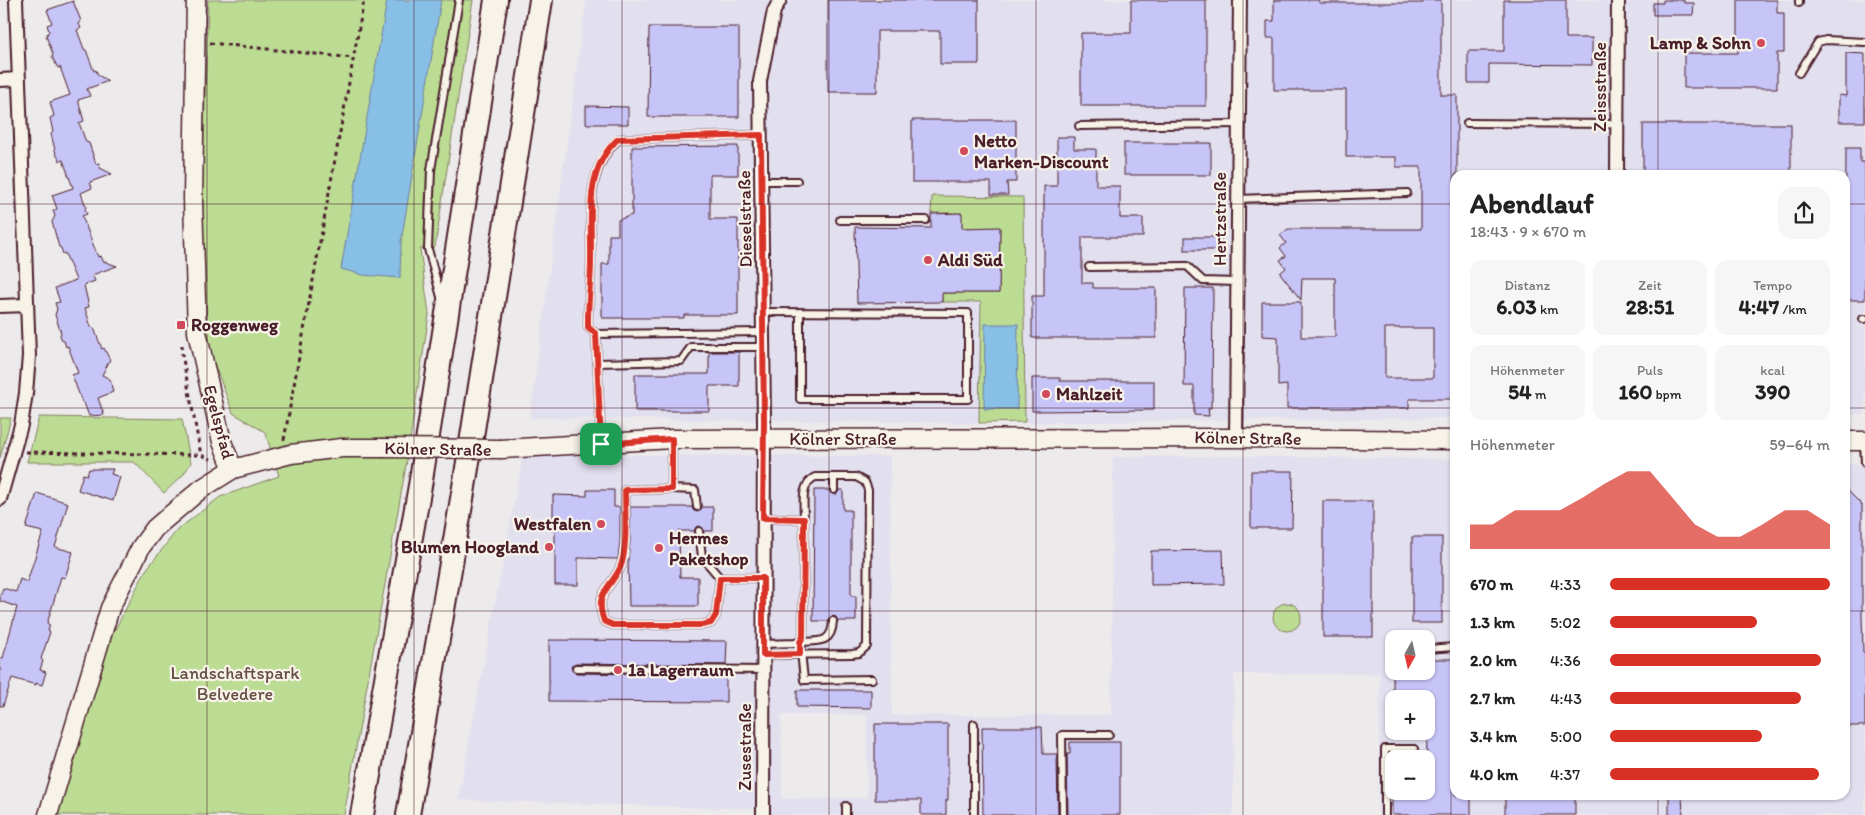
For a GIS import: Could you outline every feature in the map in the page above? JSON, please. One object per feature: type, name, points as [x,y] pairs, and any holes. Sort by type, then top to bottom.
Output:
[{"type":"highway","points":[[362,815],[420,489],[496,0]]},
{"type":"highway","points":[[408,815],[466,477],[541,0]]},
{"type":"street","points":[[0,500],[21,425],[29,356],[16,0]]},
{"type":"street","name":"Egelspfad","points":[[48,815],[110,608],[124,578],[141,547],[155,528],[201,489],[233,469],[222,442],[197,332],[193,200],[196,0]]},
{"type":"street","name":"Dieselstraße","points":[[764,439],[760,81],[774,12],[780,0]]},
{"type":"street","name":"Hertzstraße","points":[[1236,438],[1240,0]]},
{"type":"street","name":"Zeissstraße","points":[[1617,170],[1618,0]]},
{"type":"street","points":[[0,80],[18,80]]},
{"type":"street","points":[[0,306],[27,305]]},
{"type":"street","name":"Kölner Straße","points":[[233,469],[281,456],[342,448],[501,449],[672,439],[1236,438],[1450,440]]},
{"type":"street","name":"Zusestraße","points":[[763,815],[764,439]]},
{"type":"street","points":[[1850,441],[1864,441]]},
{"type":"lane","points":[[447,319],[428,249],[429,218],[431,170],[459,0]]},
{"type":"lane","points":[[1799,73],[1818,42],[1826,40],[1865,42]]},
{"type":"lane","points":[[1467,123],[1617,124]]},
{"type":"lane","points":[[1079,126],[1239,124]]},
{"type":"lane","points":[[761,135],[618,139],[609,148],[598,169],[591,203],[588,327],[596,334],[764,332]]},
{"type":"lane","points":[[762,181],[798,181]]},
{"type":"lane","points":[[1238,199],[1407,193]]},
{"type":"lane","points":[[840,220],[926,220]]},
{"type":"lane","points":[[1089,267],[1187,266],[1203,281],[1237,282]]},
{"type":"lane","points":[[763,312],[800,312],[968,312],[968,399],[800,399],[800,312]]},
{"type":"lane","points":[[596,334],[601,444]]},
{"type":"lane","points":[[597,363],[681,361],[691,347],[764,347]]},
{"type":"lane","points":[[672,439],[672,489]]},
{"type":"lane","points":[[1864,441],[1865,463]]},
{"type":"lane","points":[[763,649],[800,654],[852,654],[862,651],[867,646],[868,490],[865,482],[861,479],[815,477],[809,480],[805,487],[803,637],[800,642],[800,654],[804,680],[872,679]]},
{"type":"lane","points":[[834,477],[834,490]]},
{"type":"lane","points":[[697,507],[695,490],[625,490],[624,552],[620,568],[602,595],[601,613],[604,621],[613,625],[702,625],[711,623],[716,615],[720,578]]},
{"type":"lane","points":[[763,518],[804,519]]},
{"type":"lane","points":[[700,531],[702,558],[720,578],[763,578]]},
{"type":"lane","points":[[763,649],[800,642],[820,641],[831,636],[832,621]]},
{"type":"lane","points":[[1435,648],[1450,647]]},
{"type":"lane","points":[[576,668],[763,670]]},
{"type":"lane","points":[[974,724],[974,815]]},
{"type":"lane","points":[[1063,815],[1062,735],[1109,735]]},
{"type":"lane","points":[[1385,815],[1385,749],[1414,749]]},
{"type":"lane","points":[[846,806],[846,815]]},
{"type":"path","points":[[281,456],[364,0]]},
{"type":"path","points":[[196,42],[353,58]]},
{"type":"path","points":[[14,452],[201,455],[233,469]]},
{"type":"shaded area","points":[[586,0],[1865,0],[1865,414],[1850,414],[1850,170],[1450,170],[1450,418],[979,423],[530,418]]},
{"type":"shaded area","points":[[523,456],[890,456],[892,715],[1111,715],[1113,457],[1231,456],[1450,459],[1450,800],[1850,800],[1850,464],[1865,465],[1865,815],[1378,815],[1380,674],[1234,674],[1233,815],[770,815],[770,812],[755,809],[458,800]],"holes":[[[781,715],[867,715],[867,798],[782,799]]]},
{"type":"green space","name":"Landschaftspark Belvedere","points":[[208,0],[473,0],[435,247],[420,249],[429,314],[407,460],[344,815],[57,815],[108,643],[146,570],[177,530],[220,497],[279,476],[265,432],[233,413],[210,353],[200,268]]},
{"type":"green space","points":[[932,196],[1023,197],[1025,422],[979,423],[981,302],[942,302],[942,293],[999,293],[1000,228],[962,228],[961,213],[931,213]]},
{"type":"green space","points":[[39,417],[182,419],[191,463],[183,475],[164,493],[134,462],[27,462]]},
{"type":"green space","points":[[0,418],[11,418],[0,458]]},
{"type":"green space","points":[[1287,603],[1297,607],[1301,617],[1297,627],[1287,631],[1277,627],[1273,617],[1277,607]]},
{"type":"water","points":[[387,0],[441,0],[401,242],[400,278],[363,275],[341,269]]},
{"type":"water","points":[[985,324],[1018,324],[1017,409],[984,409]]},
{"type":"building","points":[[828,0],[979,0],[979,64],[940,64],[940,31],[877,31],[877,92],[828,92]]},
{"type":"building","points":[[1131,0],[1206,0],[1206,106],[1081,106],[1081,33],[1131,33]]},
{"type":"building","points":[[1274,0],[1319,0],[1319,3],[1423,3],[1423,0],[1441,0],[1441,95],[1457,95],[1457,170],[1450,170],[1450,399],[1409,399],[1409,408],[1287,408],[1287,385],[1278,386],[1278,337],[1262,336],[1262,302],[1301,302],[1301,337],[1335,337],[1335,278],[1302,278],[1301,300],[1280,273],[1286,268],[1280,260],[1286,256],[1280,248],[1286,243],[1280,235],[1288,229],[1421,229],[1421,167],[1396,167],[1396,157],[1346,157],[1346,90],[1274,90],[1274,38],[1267,38],[1267,21],[1274,21]],"holes":[[[1385,328],[1433,328],[1433,378],[1385,378]]]},
{"type":"building","points":[[1504,0],[1566,0],[1566,38],[1592,38],[1592,65],[1489,64],[1489,83],[1468,83],[1468,51],[1504,51]]},
{"type":"building","points":[[1663,0],[1684,0],[1684,3],[1694,3],[1693,15],[1653,15],[1653,3],[1663,3]]},
{"type":"building","name":"Lamp & Sohn","points":[[1738,0],[1777,0],[1777,13],[1784,13],[1784,53],[1777,53],[1777,88],[1684,88],[1684,53],[1738,53]]},
{"type":"building","points":[[73,1],[81,21],[79,24],[81,28],[77,30],[84,49],[94,71],[96,70],[98,75],[108,81],[87,89],[90,96],[78,100],[84,121],[79,123],[86,142],[89,143],[96,164],[99,163],[100,168],[112,174],[90,182],[92,188],[81,193],[87,214],[82,216],[98,257],[101,256],[103,261],[117,266],[92,275],[95,281],[84,285],[89,307],[85,308],[91,327],[94,328],[102,349],[104,348],[110,360],[102,375],[110,379],[113,392],[98,398],[104,415],[89,416],[72,375],[78,373],[68,346],[66,347],[60,335],[55,315],[57,309],[55,303],[60,302],[55,288],[76,280],[65,253],[63,254],[59,247],[52,222],[55,216],[53,211],[57,209],[52,195],[73,188],[63,160],[60,161],[56,154],[51,134],[53,132],[50,118],[54,116],[50,102],[70,95],[60,67],[58,68],[52,57],[53,54],[46,36],[49,31],[47,25],[52,23],[47,10]]},
{"type":"building","points":[[649,27],[739,27],[739,117],[648,117]]},
{"type":"building","points":[[1846,53],[1865,54],[1865,122],[1839,122],[1839,95],[1846,96]]},
{"type":"building","points":[[586,106],[628,107],[628,124],[586,124]]},
{"type":"building","name":"Netto Marken-Discount","points":[[912,120],[1016,120],[1016,182],[1007,182],[1008,195],[991,195],[991,182],[912,182]]},
{"type":"building","points":[[1643,124],[1791,124],[1791,170],[1643,170]]},
{"type":"building","points":[[1057,137],[1074,137],[1074,149],[1096,149],[1096,186],[1120,186],[1120,218],[1143,218],[1143,237],[1082,237],[1082,283],[1093,283],[1093,288],[1156,288],[1156,338],[1032,338],[1032,296],[1044,296],[1044,186],[1057,186]]},
{"type":"building","points":[[1124,143],[1211,143],[1211,175],[1124,175]]},
{"type":"building","points":[[738,146],[738,175],[710,175],[710,219],[738,219],[738,315],[684,315],[684,318],[602,318],[602,264],[609,264],[609,235],[618,235],[618,220],[632,215],[632,147]]},
{"type":"building","points":[[1846,148],[1860,148],[1860,162],[1865,162],[1865,300],[1850,300],[1850,170],[1846,170]]},
{"type":"building","name":"Aldi Süd","points":[[962,213],[962,228],[1000,227],[999,293],[942,293],[942,302],[857,303],[855,227],[931,228],[931,214]]},
{"type":"building","points":[[1185,237],[1221,237],[1221,250],[1185,250]]},
{"type":"building","points":[[1185,288],[1213,288],[1212,401],[1211,408],[1208,408],[1209,416],[1194,415],[1194,386],[1184,386]]},
{"type":"building","points":[[709,352],[739,352],[739,386],[709,386],[709,411],[635,411],[635,374],[709,374]]},
{"type":"building","points":[[1032,378],[1060,378],[1060,381],[1154,381],[1154,410],[1032,411]]},
{"type":"building","points":[[89,469],[113,469],[111,474],[120,477],[113,501],[78,490],[83,474],[87,475]]},
{"type":"building","points":[[1251,471],[1293,471],[1292,528],[1251,528]]},
{"type":"building","points":[[587,490],[614,490],[614,507],[620,507],[618,559],[578,558],[578,585],[555,585],[555,530],[550,530],[550,518],[553,518],[553,495],[587,496]]},
{"type":"building","points":[[814,490],[829,490],[834,495],[839,490],[843,490],[843,510],[851,510],[851,596],[856,596],[856,621],[838,621],[833,616],[828,621],[813,621]]},
{"type":"building","points":[[37,493],[68,503],[55,547],[73,552],[65,578],[61,577],[47,624],[50,625],[48,631],[50,632],[41,659],[43,661],[40,670],[46,672],[42,685],[12,678],[3,706],[0,706],[0,658],[3,658],[17,607],[0,601],[0,596],[3,588],[16,592],[20,579],[27,582],[43,532],[26,528]]},
{"type":"building","points":[[1850,493],[1862,505],[1862,617],[1863,652],[1865,652],[1865,726],[1850,726]]},
{"type":"building","points":[[1323,501],[1373,501],[1373,637],[1323,637]]},
{"type":"building","points":[[630,507],[692,507],[697,512],[702,507],[713,507],[713,531],[704,531],[699,526],[694,531],[679,531],[680,577],[698,577],[698,606],[629,606]]},
{"type":"building","points":[[1412,537],[1442,537],[1442,623],[1412,623]]},
{"type":"building","points":[[1223,550],[1224,584],[1151,585],[1151,551]]},
{"type":"building","points":[[549,640],[727,641],[726,665],[576,663],[571,668],[576,673],[726,675],[726,702],[549,701]]},
{"type":"building","points":[[1435,659],[1450,659],[1450,800],[1471,800],[1471,815],[1392,815],[1392,800],[1435,800],[1435,750],[1427,750],[1427,740],[1435,740],[1435,690],[1393,690],[1393,680],[1435,680]]},
{"type":"building","points":[[797,690],[871,690],[871,708],[797,707]]},
{"type":"building","points":[[875,724],[948,724],[948,800],[946,800],[946,815],[921,815],[921,800],[875,800]]},
{"type":"building","points":[[982,727],[1042,727],[1043,754],[1057,754],[1058,815],[983,815]]},
{"type":"building","points":[[1070,742],[1120,742],[1120,815],[1068,815],[1067,754],[1070,754]]},
{"type":"building","points":[[1505,800],[1575,800],[1575,815],[1505,815]]},
{"type":"building","points":[[1669,800],[1682,800],[1683,815],[1669,815]]},
{"type":"place","name":"Lamp & Sohn","points":[[1761,43]]},
{"type":"place","name":"Netto Marken-Discount","points":[[964,151]]},
{"type":"place","name":"Aldi Süd","points":[[928,260]]},
{"type":"place","name":"Roggenweg","points":[[181,325]]},
{"type":"place","name":"Mahlzeit","points":[[1046,394]]},
{"type":"place","name":"Westfalen","points":[[601,524]]},
{"type":"place","name":"Blumen Hoogland","points":[[549,547]]},
{"type":"place","name":"Hermes Paketshop","points":[[659,548]]},
{"type":"place","name":"1a Lagerraum","points":[[618,670]]},
{"type":"route","points":[[761,135],[764,332],[763,518],[804,519],[803,637],[800,642],[800,654],[763,655],[763,578],[720,578],[716,615],[711,623],[702,625],[613,625],[604,621],[601,613],[602,595],[620,568],[624,552],[625,490],[672,489],[672,439],[601,444],[596,334],[588,327],[591,203],[598,169],[609,148],[618,139],[761,135]]}]
